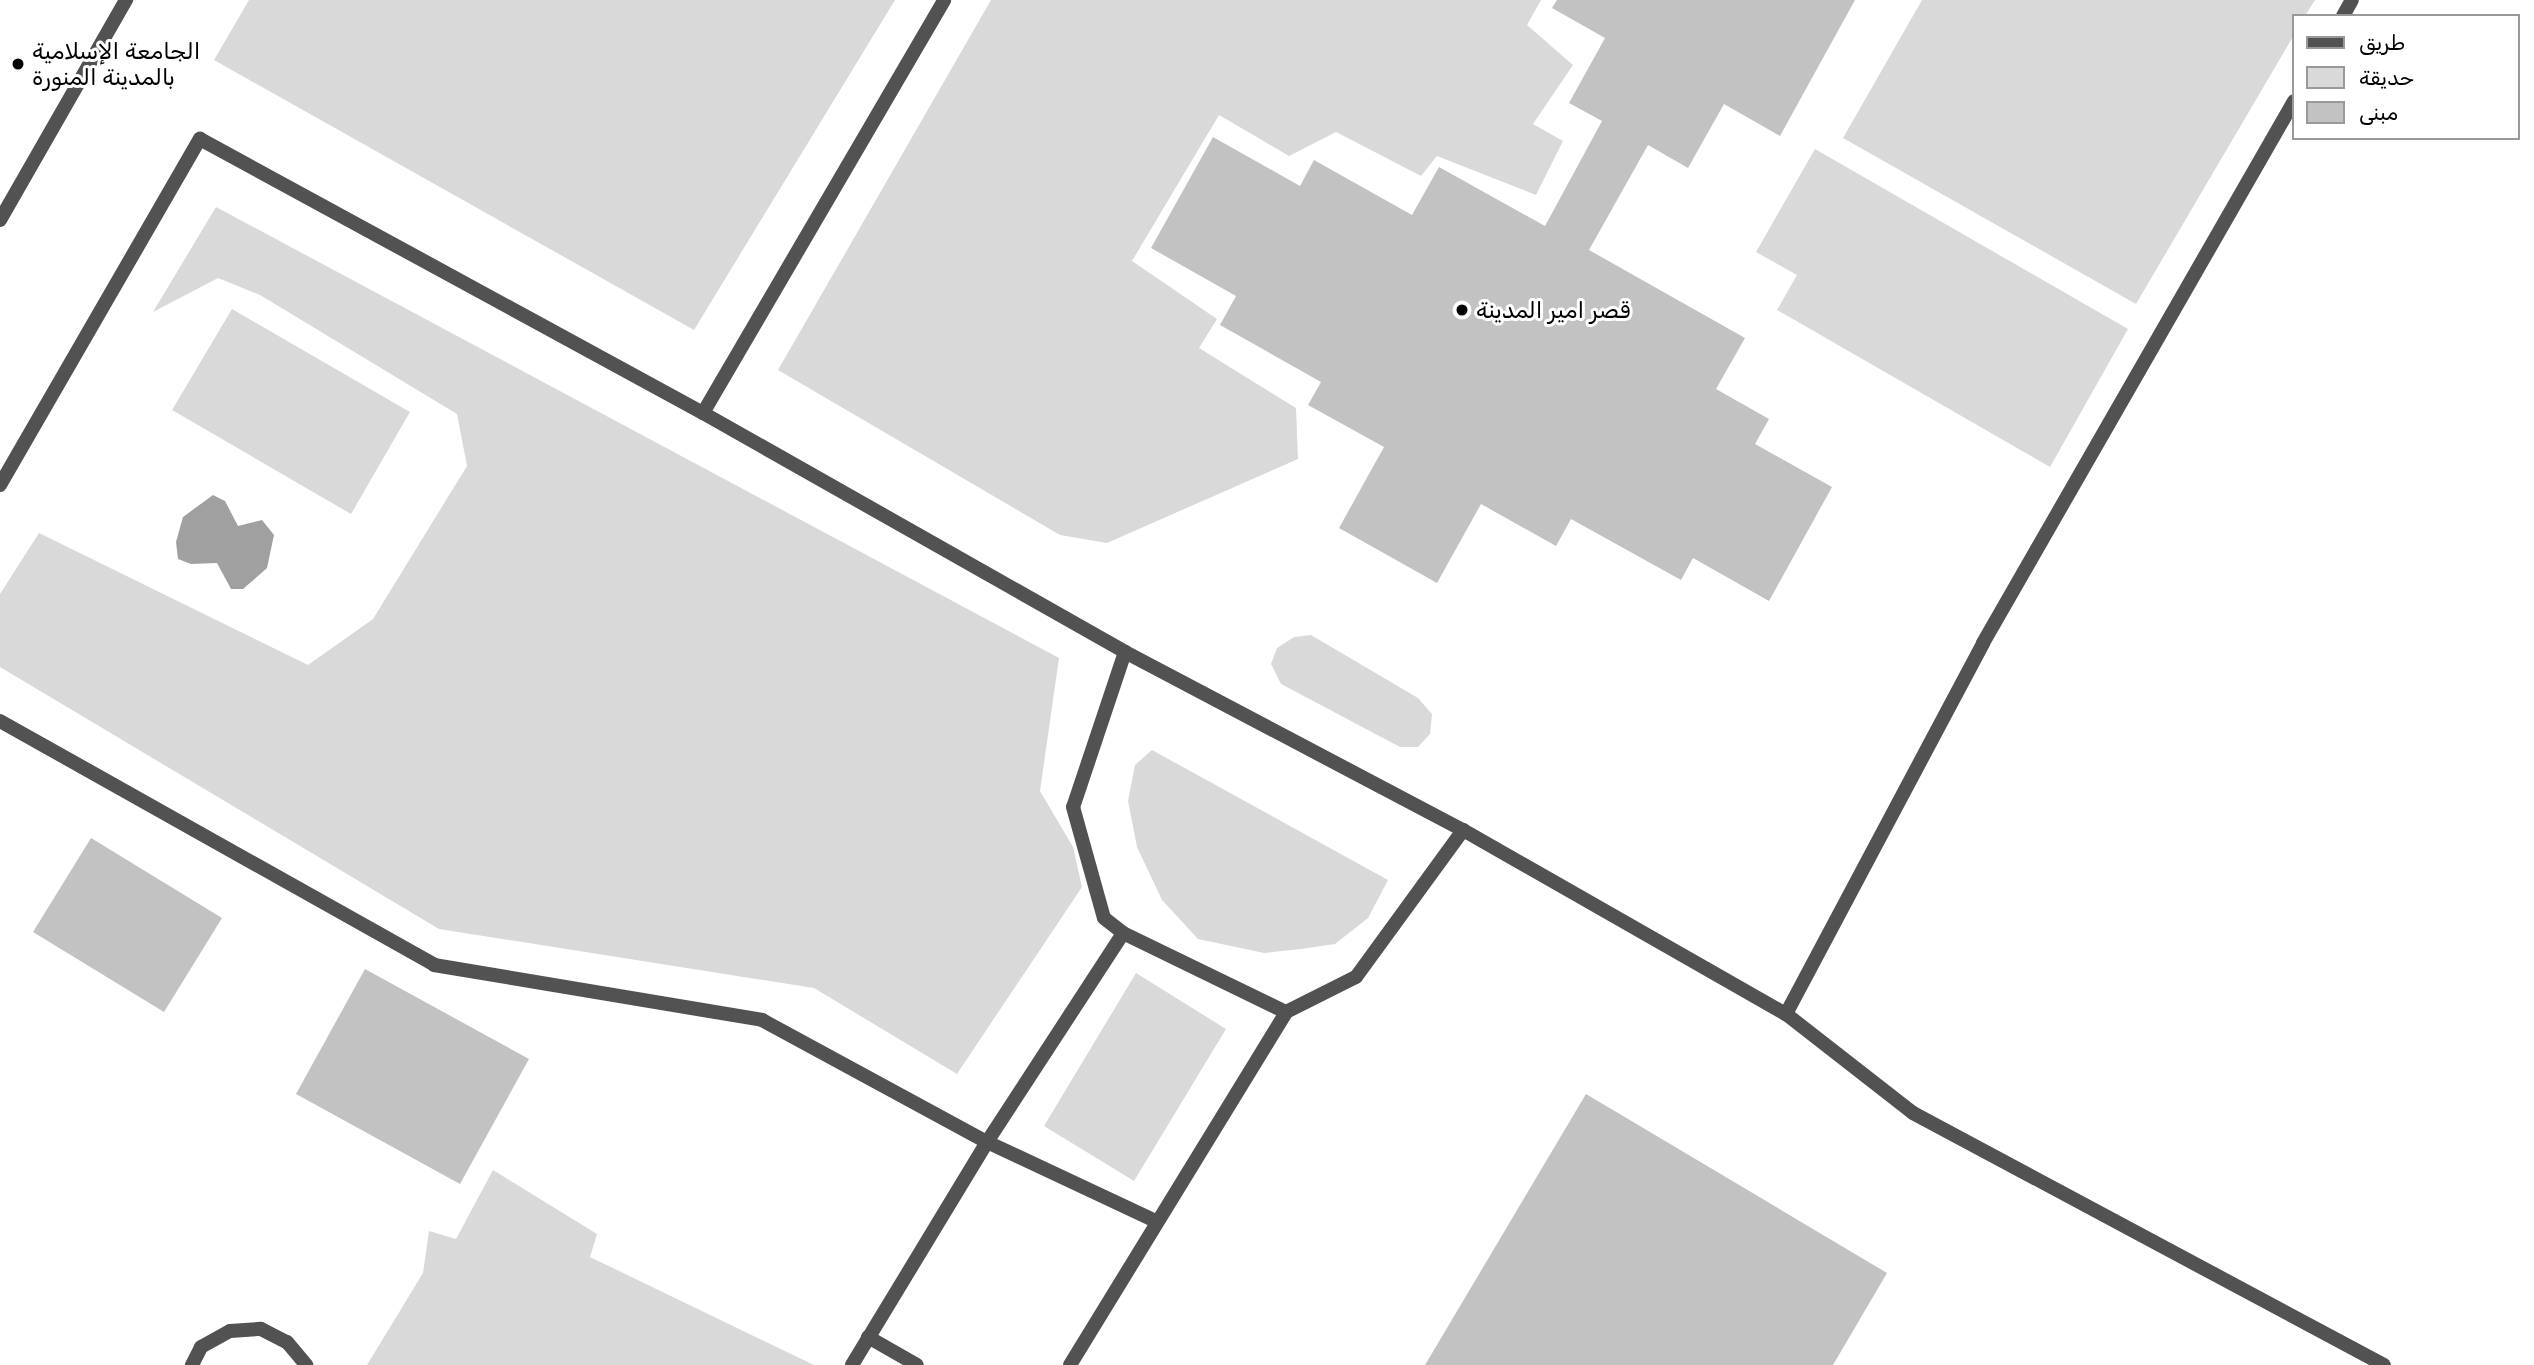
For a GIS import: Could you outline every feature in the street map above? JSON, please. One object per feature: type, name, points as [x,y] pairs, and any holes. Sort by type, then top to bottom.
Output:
[{"type":"street","points":[[0,220],[127,0]]},
{"type":"street","points":[[703,413],[944,0]]},
{"type":"street","points":[[1786,1014],[1983,643],[2292,104]]},
{"type":"street","points":[[0,485],[200,139],[703,413],[1125,652],[1463,830],[1786,1014],[1913,1113],[2384,1365]]},
{"type":"street","points":[[1125,652],[1073,807],[1104,918],[1123,933],[1286,1012]]},
{"type":"street","points":[[0,721],[434,965],[762,1020],[987,1142],[1156,1221]]},
{"type":"street","points":[[1070,1365],[1286,1012],[1356,977],[1463,830]]},
{"type":"street","points":[[852,1365],[987,1142],[1123,933]]},
{"type":"street","points":[[192,1365],[201,1347],[230,1331],[261,1329],[287,1342],[306,1365]]},
{"type":"street","points":[[868,1337],[917,1365]]},
{"type":"green space","points":[[249,0],[895,0],[694,330],[214,60]]},
{"type":"green space","points":[[991,0],[1541,0],[1527,25],[1573,65],[1533,124],[1563,141],[1536,195],[1437,156],[1421,176],[1336,132],[1289,156],[1219,115],[1132,261],[1217,319],[1199,348],[1296,408],[1298,459],[1107,543],[1060,535],[778,370]]},
{"type":"green space","points":[[1922,0],[2315,0],[2306,14],[2292,14],[2292,38],[2136,304],[1843,138]]},
{"type":"green space","points":[[1815,149],[2128,329],[2050,467],[1777,310],[1797,275],[1756,252]]},
{"type":"green space","points":[[216,207],[1059,658],[1040,791],[1073,847],[1082,887],[957,1074],[814,988],[439,929],[0,667],[0,594],[39,533],[308,665],[373,619],[467,466],[457,414],[260,295],[218,278],[153,312]]},
{"type":"green space","points":[[232,309],[410,412],[351,514],[172,410]]},
{"type":"green space","points":[[1311,635],[1418,698],[1432,714],[1430,734],[1418,747],[1400,747],[1281,684],[1271,664],[1277,648],[1294,637]]},
{"type":"green space","points":[[1152,750],[1388,880],[1368,918],[1335,944],[1301,949],[1264,953],[1198,939],[1162,900],[1137,847],[1128,801],[1135,765]]},
{"type":"green space","points":[[1136,973],[1226,1029],[1134,1181],[1044,1126]]},
{"type":"green space","points":[[493,1170],[597,1234],[590,1257],[814,1365],[367,1365],[423,1273],[429,1231],[456,1239]]},
{"type":"shaded area","points":[[213,495],[225,501],[238,526],[262,520],[274,535],[267,568],[243,589],[231,589],[217,563],[191,564],[178,559],[176,542],[183,517]]},
{"type":"building","name":"قصر امير المدينة","points":[[1557,0],[1855,0],[1780,136],[1724,104],[1688,168],[1648,145],[1589,250],[1745,338],[1716,389],[1769,419],[1755,444],[1832,487],[1769,601],[1693,558],[1681,580],[1571,519],[1556,546],[1481,504],[1437,583],[1339,528],[1384,447],[1308,405],[1321,382],[1220,325],[1236,296],[1151,248],[1213,137],[1300,186],[1314,160],[1412,215],[1439,167],[1545,226],[1602,121],[1569,103],[1605,38],[1552,8]]},
{"type":"building","points":[[91,838],[222,918],[164,1012],[33,932]]},
{"type":"building","points":[[365,969],[529,1059],[460,1184],[296,1094]]},
{"type":"building","points":[[1586,1094],[1887,1273],[1833,1365],[1425,1365]]},
{"type":"place","name":"الجامعة الإسلامية بالمدينة المنورة","points":[[18,64]]},
{"type":"place","name":"قصر امير المدينة","points":[[1462,310]]}]
